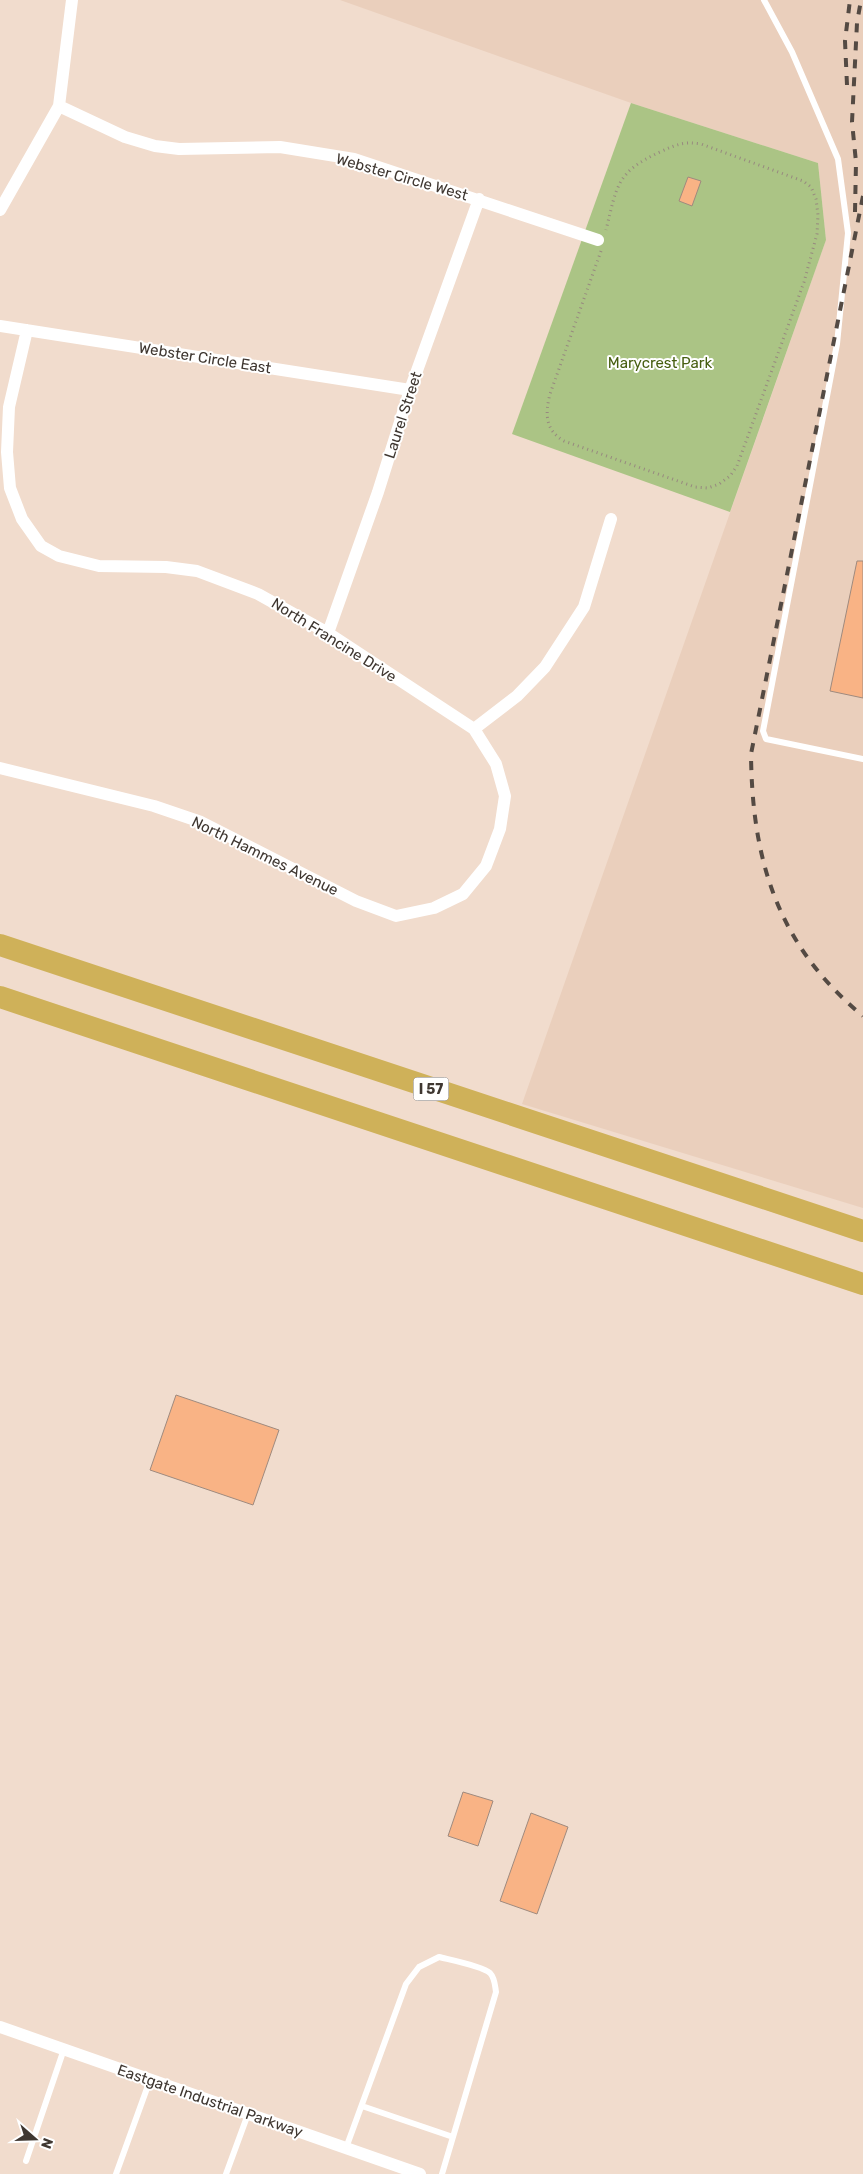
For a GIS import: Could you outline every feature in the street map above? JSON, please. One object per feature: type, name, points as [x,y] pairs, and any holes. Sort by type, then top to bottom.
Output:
[{"type":"highway","name":"I 57","points":[[0,945],[863,1231]]},
{"type":"highway","points":[[0,997],[863,1284]]},
{"type":"street","points":[[0,210],[59,106],[72,0]]},
{"type":"street","name":"Webster Circle West","points":[[59,106],[125,137],[155,146],[179,149],[280,147],[354,159],[601,241]]},
{"type":"street","name":"Laurel Street","points":[[328,633],[378,492],[410,390],[479,199]]},
{"type":"street","name":"Webster Circle East","points":[[0,326],[410,390]]},
{"type":"street","name":"North Francine Drive","points":[[27,330],[9,407],[7,452],[10,488],[22,519],[41,546],[59,556],[99,566],[166,567],[197,572],[258,594],[328,633],[474,730],[496,764],[505,796],[500,829],[486,866]]},
{"type":"street","points":[[474,730],[517,696],[545,667],[584,606],[611,519]]},
{"type":"street","name":"North Hammes Avenue","points":[[0,768],[154,806],[201,822],[356,901],[396,916],[434,908],[463,894],[486,866]]},
{"type":"street","name":"Eastgate Industrial Parkway","points":[[0,2027],[420,2174]]},
{"type":"lane","points":[[764,0],[792,52],[838,159],[848,233],[837,344],[763,731],[766,740],[863,759]]},
{"type":"lane","points":[[346,2148],[406,1984],[419,1967],[439,1957],[489,1972],[494,1979],[496,1992],[442,2174]]},
{"type":"lane","points":[[26,2160],[64,2049]]},
{"type":"lane","points":[[116,2174],[150,2080]]},
{"type":"lane","points":[[362,2106],[453,2137]]},
{"type":"lane","points":[[226,2174],[248,2114]]},
{"type":"path","points":[[685,142],[701,144],[794,176],[811,187],[816,199],[818,215],[817,234],[804,282],[738,466],[730,476],[719,484],[708,488],[684,485],[564,441],[550,429],[546,412],[550,394],[601,241],[615,196],[627,171],[638,162],[685,142]]},
{"type":"shaded area","points":[[340,0],[863,0],[863,1208],[522,1104],[826,240],[818,163],[631,103]]},
{"type":"green space","name":"Marycrest Park","points":[[631,103],[818,163],[826,240],[730,512],[512,434]]},
{"type":"building","points":[[688,177],[701,181],[692,206],[679,201]]},
{"type":"building","points":[[857,561],[863,561],[863,698],[830,691]]},
{"type":"building","points":[[176,1395],[279,1430],[253,1505],[150,1470]]},
{"type":"building","points":[[463,1792],[493,1801],[478,1846],[448,1836]]},
{"type":"building","points":[[531,1813],[568,1827],[537,1914],[500,1901]]},
{"type":"railway","points":[[847,85],[845,41],[850,0]]},
{"type":"railway","points":[[855,212],[856,162],[852,122],[857,23],[861,0]]},
{"type":"railway","points":[[863,196],[751,754],[757,830],[764,865],[776,899],[790,931],[810,961],[834,989],[863,1016]]}]
